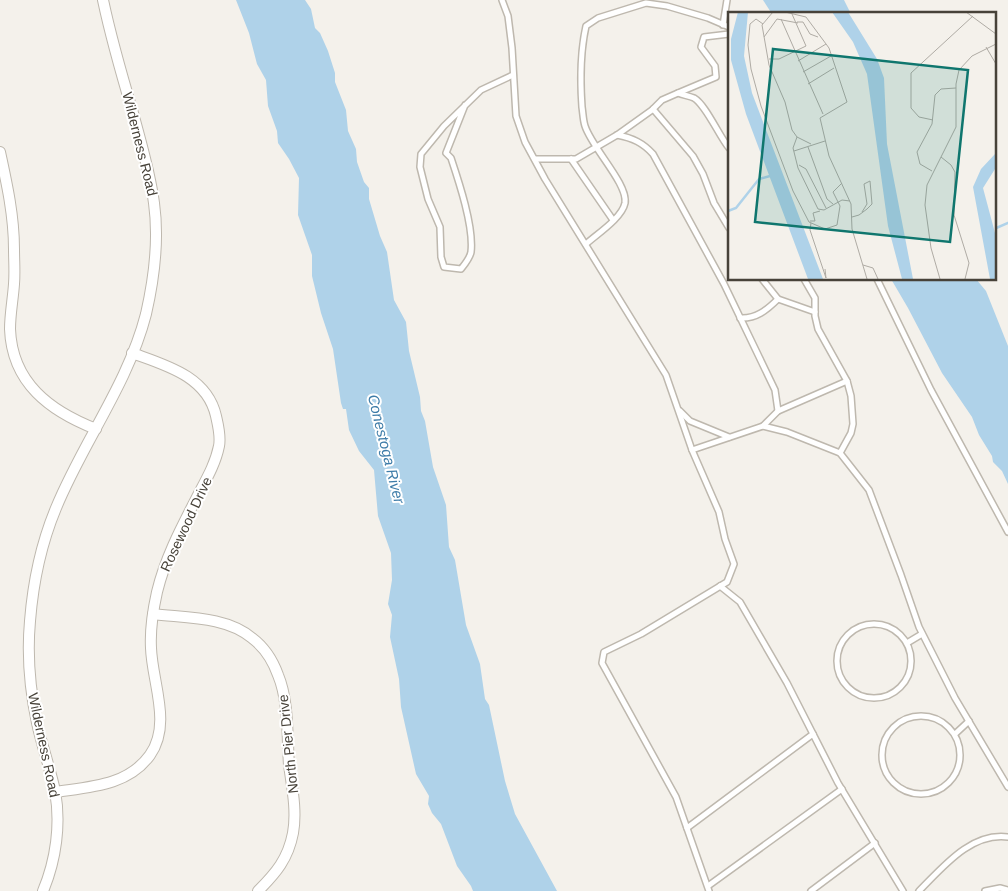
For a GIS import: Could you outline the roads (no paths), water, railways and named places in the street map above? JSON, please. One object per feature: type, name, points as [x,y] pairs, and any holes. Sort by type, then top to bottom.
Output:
[{"type":"street","name":"Wilderness Road","points":[[43,891],[54,855],[57,834],[55,792],[37,722],[31,681],[29,651],[32,601],[41,556],[52,518],[132,354],[146,314],[152,281],[156,225],[147,160],[103,0]]},
{"type":"street","points":[[0,152],[13,220],[14,282],[10,328],[16,359],[29,386],[38,396],[61,413],[96,429]]},
{"type":"street","name":"Rosewood Drive","points":[[55,792],[116,782],[136,770],[151,754],[158,739],[160,720],[151,647],[153,614],[160,582],[170,552],[215,462],[219,444],[219,429],[212,404],[190,378],[170,366],[132,354]]},
{"type":"street","name":"North Pier Drive","points":[[153,614],[214,621],[240,630],[261,646],[278,675],[284,699],[295,812],[293,832],[282,865],[258,891]]},
{"type":"lane","points":[[502,0],[508,16],[512,48],[516,116],[525,142],[666,375],[692,450],[719,512],[725,540],[734,564],[727,582],[641,634],[604,652],[602,663],[676,797],[708,889],[842,789]]},
{"type":"lane","points":[[723,24],[727,0]]},
{"type":"lane","points":[[586,244],[620,214],[625,204],[625,196],[622,186],[595,148],[584,125],[580,88],[581,50],[586,26],[598,18],[646,3],[667,6],[728,26]]},
{"type":"lane","points":[[535,159],[576,159],[617,134],[653,109],[662,100],[716,77],[715,66],[701,47],[704,36],[728,34]]},
{"type":"lane","points":[[465,106],[446,154],[452,158],[463,200],[468,222],[471,253],[467,262],[461,268],[444,267],[441,257],[440,227],[426,191],[420,167],[421,154],[444,126],[481,90],[513,75]]},
{"type":"lane","points":[[678,93],[695,99],[714,122],[722,140],[728,147]]},
{"type":"lane","points":[[653,109],[693,156],[703,174],[714,203],[728,226]]},
{"type":"lane","points":[[617,134],[644,144],[653,154],[724,284],[774,390],[778,411]]},
{"type":"lane","points":[[571,159],[613,220]]},
{"type":"lane","points":[[763,280],[778,299],[815,312]]},
{"type":"lane","points":[[805,280],[815,298],[818,329],[847,381],[851,396],[853,424],[851,433],[840,453]]},
{"type":"lane","points":[[877,280],[931,390],[1008,532]]},
{"type":"lane","points":[[740,318],[753,318],[778,299]]},
{"type":"lane","points":[[692,450],[763,426],[778,411],[847,381]]},
{"type":"lane","points":[[678,409],[690,421],[729,437]]},
{"type":"lane","points":[[763,426],[787,432],[840,453],[869,490],[922,634],[969,721],[1008,787]]},
{"type":"lane","points":[[720,586],[740,602],[787,683],[842,789],[903,891]]},
{"type":"lane","points":[[870,624],[884,625],[897,632],[907,643],[911,657],[910,671],[903,684],[892,693],[878,698],[864,696],[851,690],[842,679],[837,665],[838,650],[845,638],[856,628],[870,624]]},
{"type":"lane","points":[[907,643],[922,634]]},
{"type":"lane","points":[[914,716],[930,716],[944,722],[954,734],[960,748],[960,764],[954,778],[942,789],[928,794],[912,794],[898,788],[887,776],[882,762],[882,746],[888,732],[899,722],[914,716]]},
{"type":"lane","points":[[954,734],[969,721]]},
{"type":"lane","points":[[687,828],[813,734]]},
{"type":"lane","points":[[919,891],[950,860],[975,843],[996,836],[1008,837]]},
{"type":"lane","points":[[810,891],[875,844]]},
{"type":"lane","points":[[985,891],[1000,888],[1008,890]]},
{"type":"water","name":"Conestoga River","points":[[236,0],[305,0],[311,9],[315,28],[320,33],[328,51],[335,73],[335,82],[346,110],[348,131],[356,149],[357,162],[364,182],[369,188],[369,199],[387,252],[394,300],[406,322],[409,351],[433,467],[446,505],[449,547],[455,560],[466,625],[480,664],[485,699],[489,705],[505,781],[515,814],[557,891],[473,891],[457,866],[441,824],[432,813],[428,804],[429,796],[416,774],[401,707],[399,679],[390,637],[392,615],[388,604],[392,580],[391,553],[378,516],[374,470],[359,451],[349,430],[346,409],[343,409],[341,403],[333,349],[321,313],[312,276],[312,255],[298,215],[299,178],[278,143],[277,131],[268,106],[266,80],[257,64],[249,33]]},
{"type":"water","points":[[763,0],[844,0],[850,12],[771,12]]},
{"type":"water","points":[[892,280],[977,280],[986,291],[1008,346],[1008,484],[1002,471],[993,462],[992,456],[979,435],[972,417],[942,373]]},
{"type":"waterway","points":[[996,228],[1008,223]]}]
